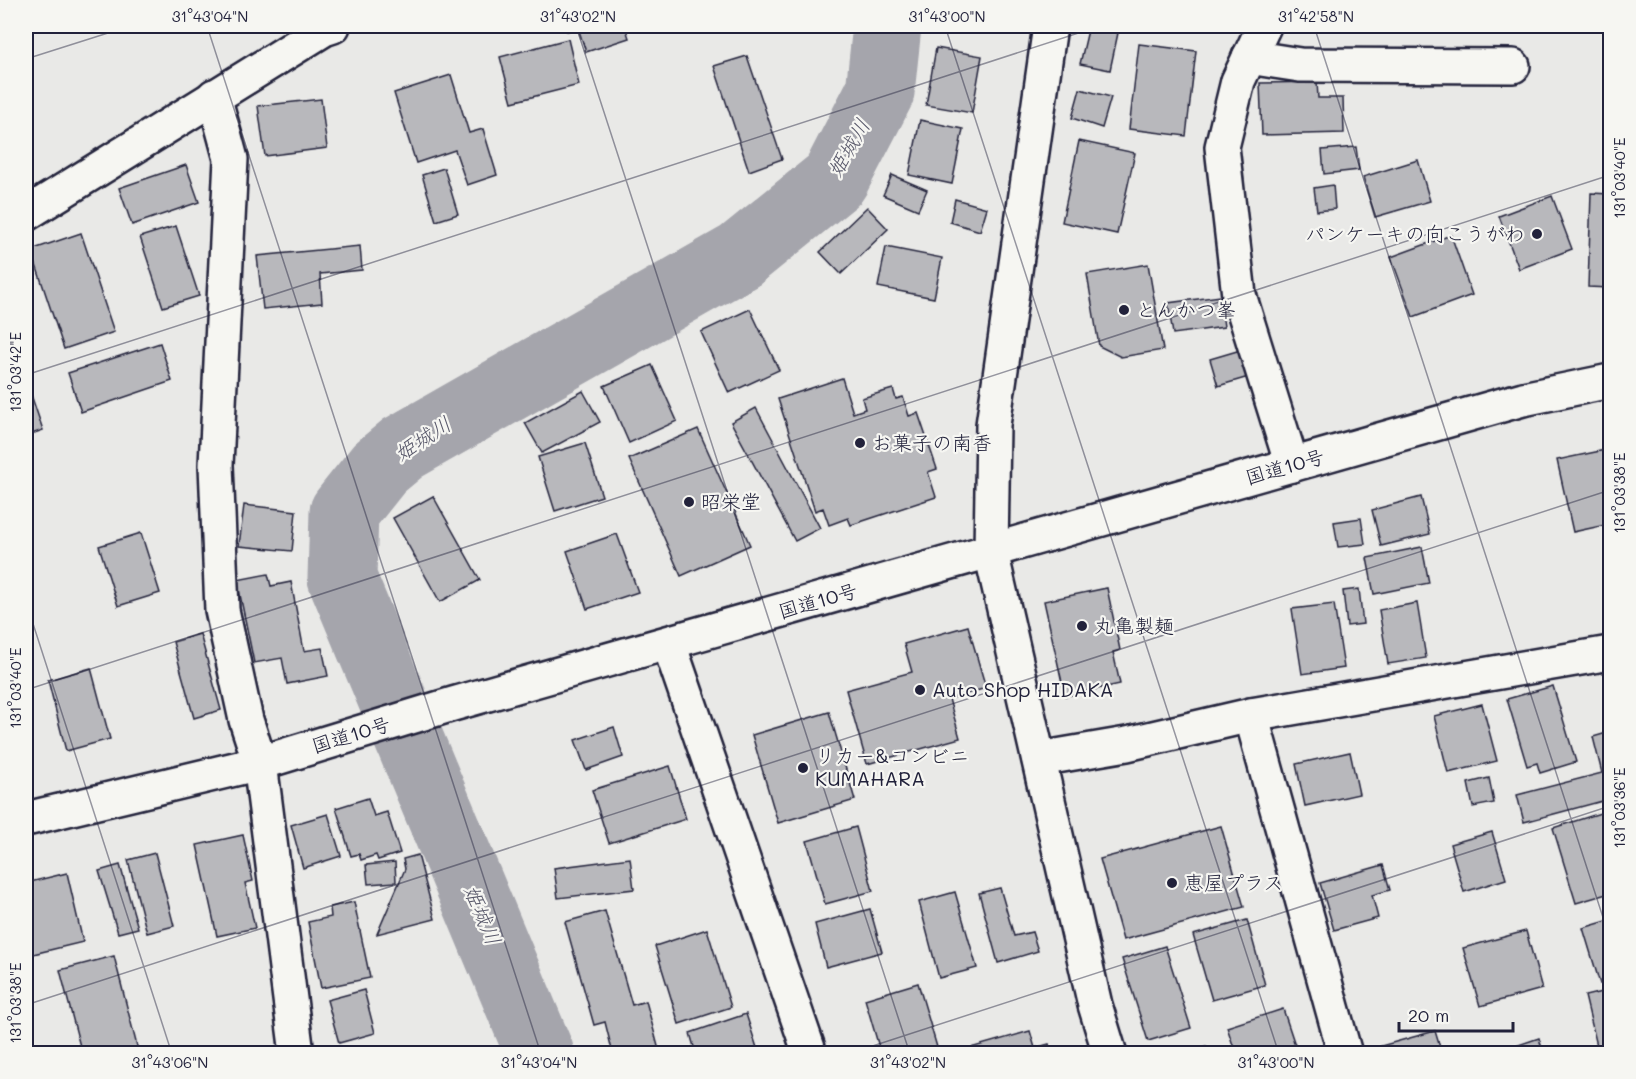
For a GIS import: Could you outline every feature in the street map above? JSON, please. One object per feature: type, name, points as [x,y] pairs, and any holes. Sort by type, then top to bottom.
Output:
[{"type":"main road","points":[[26,214],[214,96],[324,29],[333,26]]},
{"type":"main road","points":[[1050,26],[993,425],[991,552],[1095,1005],[1110,1053]]},
{"type":"main road","points":[[1264,26],[1238,81],[1222,147],[1239,295],[1292,465]]},
{"type":"main road","points":[[1249,57],[1300,65],[1513,66]]},
{"type":"main road","points":[[214,96],[231,159],[216,465],[222,610],[246,720],[260,763],[297,1053]]},
{"type":"main road","name":"国道10号","points":[[26,819],[260,763],[453,705],[1523,399],[1611,381]]},
{"type":"main road","points":[[669,644],[810,1053]]},
{"type":"main road","points":[[1039,759],[1127,744],[1251,715],[1611,653]]},
{"type":"main road","points":[[1251,715],[1345,1053]]},
{"type":"building","points":[[566,26],[625,26],[629,38],[586,52],[578,28],[567,31]]},
{"type":"building","points":[[1089,26],[1118,33],[1110,70],[1080,64]]},
{"type":"building","points":[[1209,26],[1234,26],[1233,30]]},
{"type":"building","points":[[568,39],[579,85],[512,102],[500,57]]},
{"type":"building","points":[[1139,44],[1196,51],[1186,136],[1129,129]]},
{"type":"building","points":[[936,48],[982,56],[972,113],[926,105]]},
{"type":"building","points":[[747,56],[782,159],[749,171],[714,66]]},
{"type":"building","points":[[451,75],[469,133],[483,129],[497,175],[467,185],[455,150],[416,163],[394,93]]},
{"type":"building","points":[[1317,82],[1318,98],[1343,98],[1344,133],[1262,135],[1260,83]]},
{"type":"building","points":[[1080,89],[1111,97],[1102,128],[1072,118]]},
{"type":"building","points":[[321,99],[327,148],[265,156],[258,106]]},
{"type":"building","points":[[920,120],[963,129],[952,184],[909,175]]},
{"type":"building","points":[[1079,141],[1135,153],[1117,234],[1062,222]]},
{"type":"building","points":[[1356,147],[1359,170],[1324,174],[1322,150]]},
{"type":"building","points":[[1418,160],[1430,201],[1375,217],[1363,177]]},
{"type":"building","points":[[186,165],[199,202],[132,225],[119,188]]},
{"type":"building","points":[[444,168],[458,214],[436,221],[422,175]]},
{"type":"building","points":[[892,175],[927,190],[918,210],[883,195]]},
{"type":"building","points":[[1333,185],[1335,209],[1317,211],[1314,188]]},
{"type":"building","points":[[1591,193],[1610,194],[1610,288],[1588,287]]},
{"type":"building","points":[[1552,196],[1572,249],[1519,269],[1499,216]]},
{"type":"building","points":[[955,199],[987,208],[980,231],[950,222]]},
{"type":"building","points":[[867,207],[888,229],[841,274],[820,252]]},
{"type":"building","points":[[176,226],[199,296],[163,307],[140,237]]},
{"type":"building","points":[[81,233],[114,332],[64,349],[31,250]]},
{"type":"building","points":[[1451,235],[1472,295],[1413,317],[1391,257]]},
{"type":"building","points":[[360,246],[362,270],[320,274],[322,303],[263,309],[257,256]]},
{"type":"building","points":[[886,247],[942,258],[934,298],[878,287]]},
{"type":"building","name":"とんかつ峯","points":[[1148,264],[1163,350],[1121,357],[1099,346],[1087,274]]},
{"type":"building","points":[[1220,296],[1224,327],[1173,334],[1168,303]]},
{"type":"building","points":[[750,309],[779,370],[729,393],[701,332]]},
{"type":"building","points":[[160,343],[172,381],[81,412],[68,373]]},
{"type":"building","points":[[1244,349],[1252,376],[1218,386],[1210,359]]},
{"type":"building","points":[[652,365],[677,421],[629,443],[604,386]]},
{"type":"building","name":"お菓子の南香","points":[[842,378],[853,413],[865,409],[862,398],[893,389],[896,399],[903,397],[909,416],[918,413],[937,469],[928,472],[936,497],[851,525],[848,518],[829,525],[823,508],[815,511],[778,399]]},
{"type":"building","points":[[26,380],[43,430],[26,436]]},
{"type":"building","points":[[583,391],[600,422],[542,453],[525,423]]},
{"type":"building","points":[[756,408],[820,528],[795,541],[731,422]]},
{"type":"building","name":"昭栄堂","points":[[698,429],[750,545],[681,576],[629,459]]},
{"type":"building","points":[[585,443],[602,496],[555,511],[538,457]]},
{"type":"building","points":[[1610,449],[1610,524],[1573,532],[1557,460]]},
{"type":"building","points":[[433,496],[480,580],[440,602],[393,518]]},
{"type":"building","points":[[1421,497],[1430,534],[1381,546],[1372,510]]},
{"type":"building","points":[[244,505],[296,511],[292,551],[239,546]]},
{"type":"building","points":[[1361,518],[1365,544],[1338,547],[1334,522]]},
{"type":"building","points":[[141,533],[160,593],[118,606],[99,546]]},
{"type":"building","points":[[617,534],[638,592],[587,609],[567,551]]},
{"type":"building","points":[[1422,547],[1429,583],[1374,594],[1367,558]]},
{"type":"building","points":[[268,574],[271,586],[291,582],[304,651],[322,648],[328,676],[287,684],[282,658],[254,663],[237,580]]},
{"type":"building","name":"丸亀製麺","points":[[1107,588],[1120,650],[1113,652],[1120,684],[1065,696],[1044,601]]},
{"type":"building","points":[[1359,589],[1363,624],[1347,626],[1343,591]]},
{"type":"building","points":[[1417,603],[1426,658],[1388,664],[1379,610]]},
{"type":"building","points":[[1334,604],[1344,668],[1302,674],[1292,609]]},
{"type":"building","points":[[968,626],[986,688],[949,699],[960,738],[867,764],[846,690],[912,672],[904,644]]},
{"type":"building","points":[[200,634],[221,710],[194,718],[173,642]]},
{"type":"building","points":[[91,668],[110,739],[66,751],[48,680]]},
{"type":"building","points":[[1553,686],[1576,762],[1540,773],[1537,763],[1527,766],[1507,699]]},
{"type":"building","points":[[1482,704],[1497,761],[1448,773],[1434,716]]},
{"type":"building","name":"リカー&コンビニ KUMAHARA","points":[[829,712],[855,800],[778,823],[752,735]]},
{"type":"building","points":[[614,727],[623,757],[586,770],[575,740]]},
{"type":"building","points":[[1610,732],[1610,799],[1524,822],[1517,795],[1602,773],[1593,737]]},
{"type":"building","points":[[1350,752],[1359,794],[1305,806],[1296,764]]},
{"type":"building","points":[[670,766],[686,819],[609,843],[592,790]]},
{"type":"building","points":[[1489,778],[1494,803],[1473,807],[1468,783]]},
{"type":"building","points":[[368,798],[374,816],[387,812],[400,853],[378,860],[376,855],[361,860],[359,854],[351,856],[336,808]]},
{"type":"building","points":[[1610,810],[1610,893],[1576,903],[1553,828]]},
{"type":"building","points":[[328,814],[341,856],[303,868],[291,825]]},
{"type":"building","name":"恵屋プラス","points":[[1221,826],[1244,907],[1123,940],[1100,859]]},
{"type":"building","points":[[856,827],[873,891],[825,904],[807,841]]},
{"type":"building","points":[[1492,832],[1506,879],[1464,892],[1450,844]]},
{"type":"building","points":[[243,835],[253,881],[245,883],[255,928],[217,936],[197,845]]},
{"type":"building","points":[[155,853],[174,926],[147,933],[128,860]]},
{"type":"building","points":[[418,855],[435,919],[377,934],[405,869],[403,859]]},
{"type":"building","points":[[630,858],[634,889],[558,898],[554,868]]},
{"type":"building","points":[[395,862],[396,882],[368,884],[366,865]]},
{"type":"building","points":[[120,865],[138,928],[118,933],[99,871]]},
{"type":"building","points":[[1383,865],[1390,890],[1372,895],[1378,918],[1334,930],[1320,883]]},
{"type":"building","points":[[67,873],[83,942],[29,955],[26,940],[26,883]]},
{"type":"building","points":[[1000,888],[1014,936],[1032,932],[1038,951],[998,963],[979,893]]},
{"type":"building","points":[[955,892],[977,968],[939,978],[919,902]]},
{"type":"building","points":[[354,902],[370,978],[321,988],[308,922],[331,917],[330,907]]},
{"type":"building","points":[[870,909],[882,952],[826,967],[815,924]]},
{"type":"building","points":[[605,911],[632,1005],[646,1001],[660,1054],[613,1054],[605,1022],[594,1025],[565,922]]},
{"type":"building","points":[[1247,920],[1265,985],[1212,1000],[1193,935]]},
{"type":"building","points":[[1610,920],[1610,981],[1600,984],[1583,928]]},
{"type":"building","points":[[707,929],[731,1007],[679,1024],[655,946]]},
{"type":"building","points":[[1526,931],[1542,989],[1480,1006],[1463,948]]},
{"type":"building","points":[[1165,946],[1191,1028],[1148,1041],[1122,959]]},
{"type":"building","points":[[114,956],[139,1054],[82,1054],[60,970]]},
{"type":"building","points":[[26,964],[34,1000],[26,1002]]},
{"type":"building","points":[[918,983],[939,1054],[881,1054],[865,999]]},
{"type":"building","points":[[364,990],[375,1033],[339,1043],[327,1000]]},
{"type":"building","points":[[1610,990],[1610,1052],[1599,1054],[1585,996]]},
{"type":"building","points":[[1283,1009],[1298,1054],[1236,1054],[1227,1027]]},
{"type":"building","points":[[746,1014],[759,1054],[696,1054],[690,1033]]},
{"type":"building","points":[[1030,1031],[1035,1048],[1049,1044],[1052,1054],[968,1054],[967,1049]]},
{"type":"building","points":[[1435,1031],[1442,1054],[1383,1054],[1381,1046]]},
{"type":"building","points":[[1539,1038],[1543,1052],[1556,1047],[1558,1054],[1508,1054],[1507,1049]]},
{"type":"building","points":[[1206,1046],[1208,1054],[1180,1054]]},
{"type":"waterway","name":"姫城川","points":[[540,1054],[342,578],[344,512],[379,468],[403,448],[740,256],[835,179],[880,92],[887,26]]},
{"type":"place","name":"パンケーキの向こうがわ","points":[[1537,234]]},
{"type":"place","name":"とんかつ峯","points":[[1124,310]]},
{"type":"place","name":"お菓子の南香","points":[[860,443]]},
{"type":"place","name":"昭栄堂","points":[[689,502]]},
{"type":"place","name":"丸亀製麺","points":[[1082,626]]},
{"type":"place","name":"Auto Shop HIDAKA","points":[[920,690]]},
{"type":"place","name":"リカー&コンビニ KUMAHARA","points":[[803,768]]},
{"type":"place","name":"恵屋プラス","points":[[1172,883]]}]
